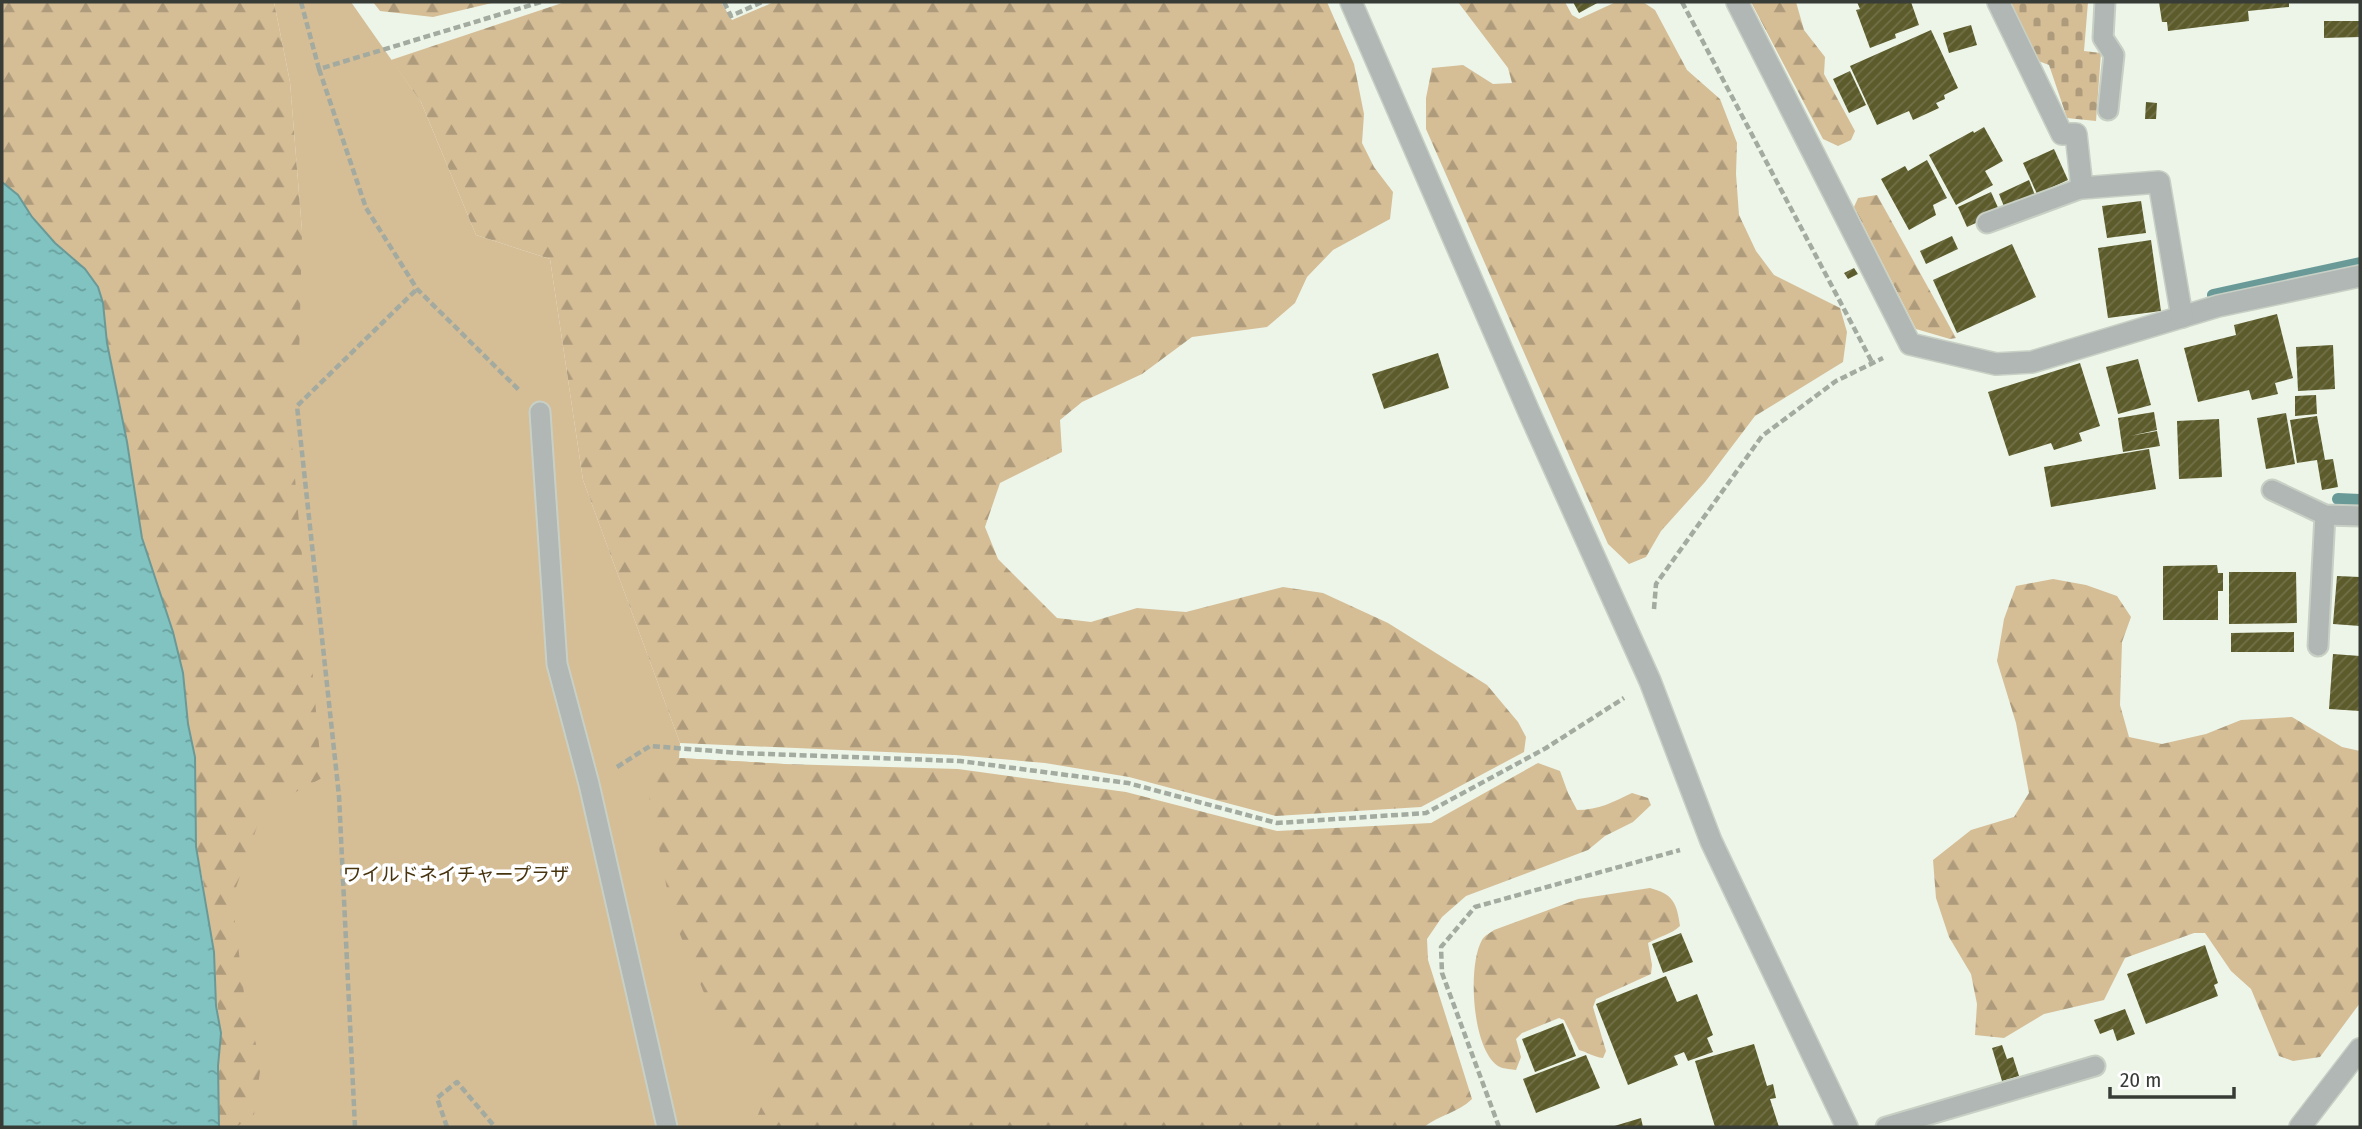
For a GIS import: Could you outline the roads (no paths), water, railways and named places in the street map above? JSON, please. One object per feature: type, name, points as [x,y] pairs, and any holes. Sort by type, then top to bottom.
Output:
[{"type":"street","points":[[1351,2],[1529,412],[1650,681],[1711,841],[1846,1127]]},
{"type":"street","points":[[1737,2],[1910,344],[1996,364],[2032,362],[2218,306],[2360,275]]},
{"type":"street","points":[[1998,2],[2062,134],[2076,134],[2082,188],[2160,182],[2182,317]]},
{"type":"street","points":[[2300,1127],[2360,1049]]},
{"type":"lane","points":[[2105,2],[2103,38],[2114,55],[2108,110]]},
{"type":"lane","points":[[1987,223],[2082,188]]},
{"type":"lane","points":[[540,412],[557,664],[589,784],[667,1127]]},
{"type":"lane","points":[[2272,490],[2325,515],[2360,516]]},
{"type":"lane","points":[[2318,646],[2325,515]]},
{"type":"lane","points":[[1886,1127],[2095,1066]]},
{"type":"water","points":[[2,182],[18,195],[32,217],[55,243],[85,269],[98,287],[103,303],[107,343],[127,442],[142,538],[173,632],[183,673],[188,724],[195,757],[196,847],[214,952],[216,1006],[221,1033],[218,1066],[219,1127],[2,1127]]},
{"type":"waterway","points":[[2213,295],[2360,263]]},
{"type":"waterway","points":[[2338,499],[2360,500]]},
{"type":"park label","name":"ワイルドネイチャープラザ","points":[[456,874]]}]
